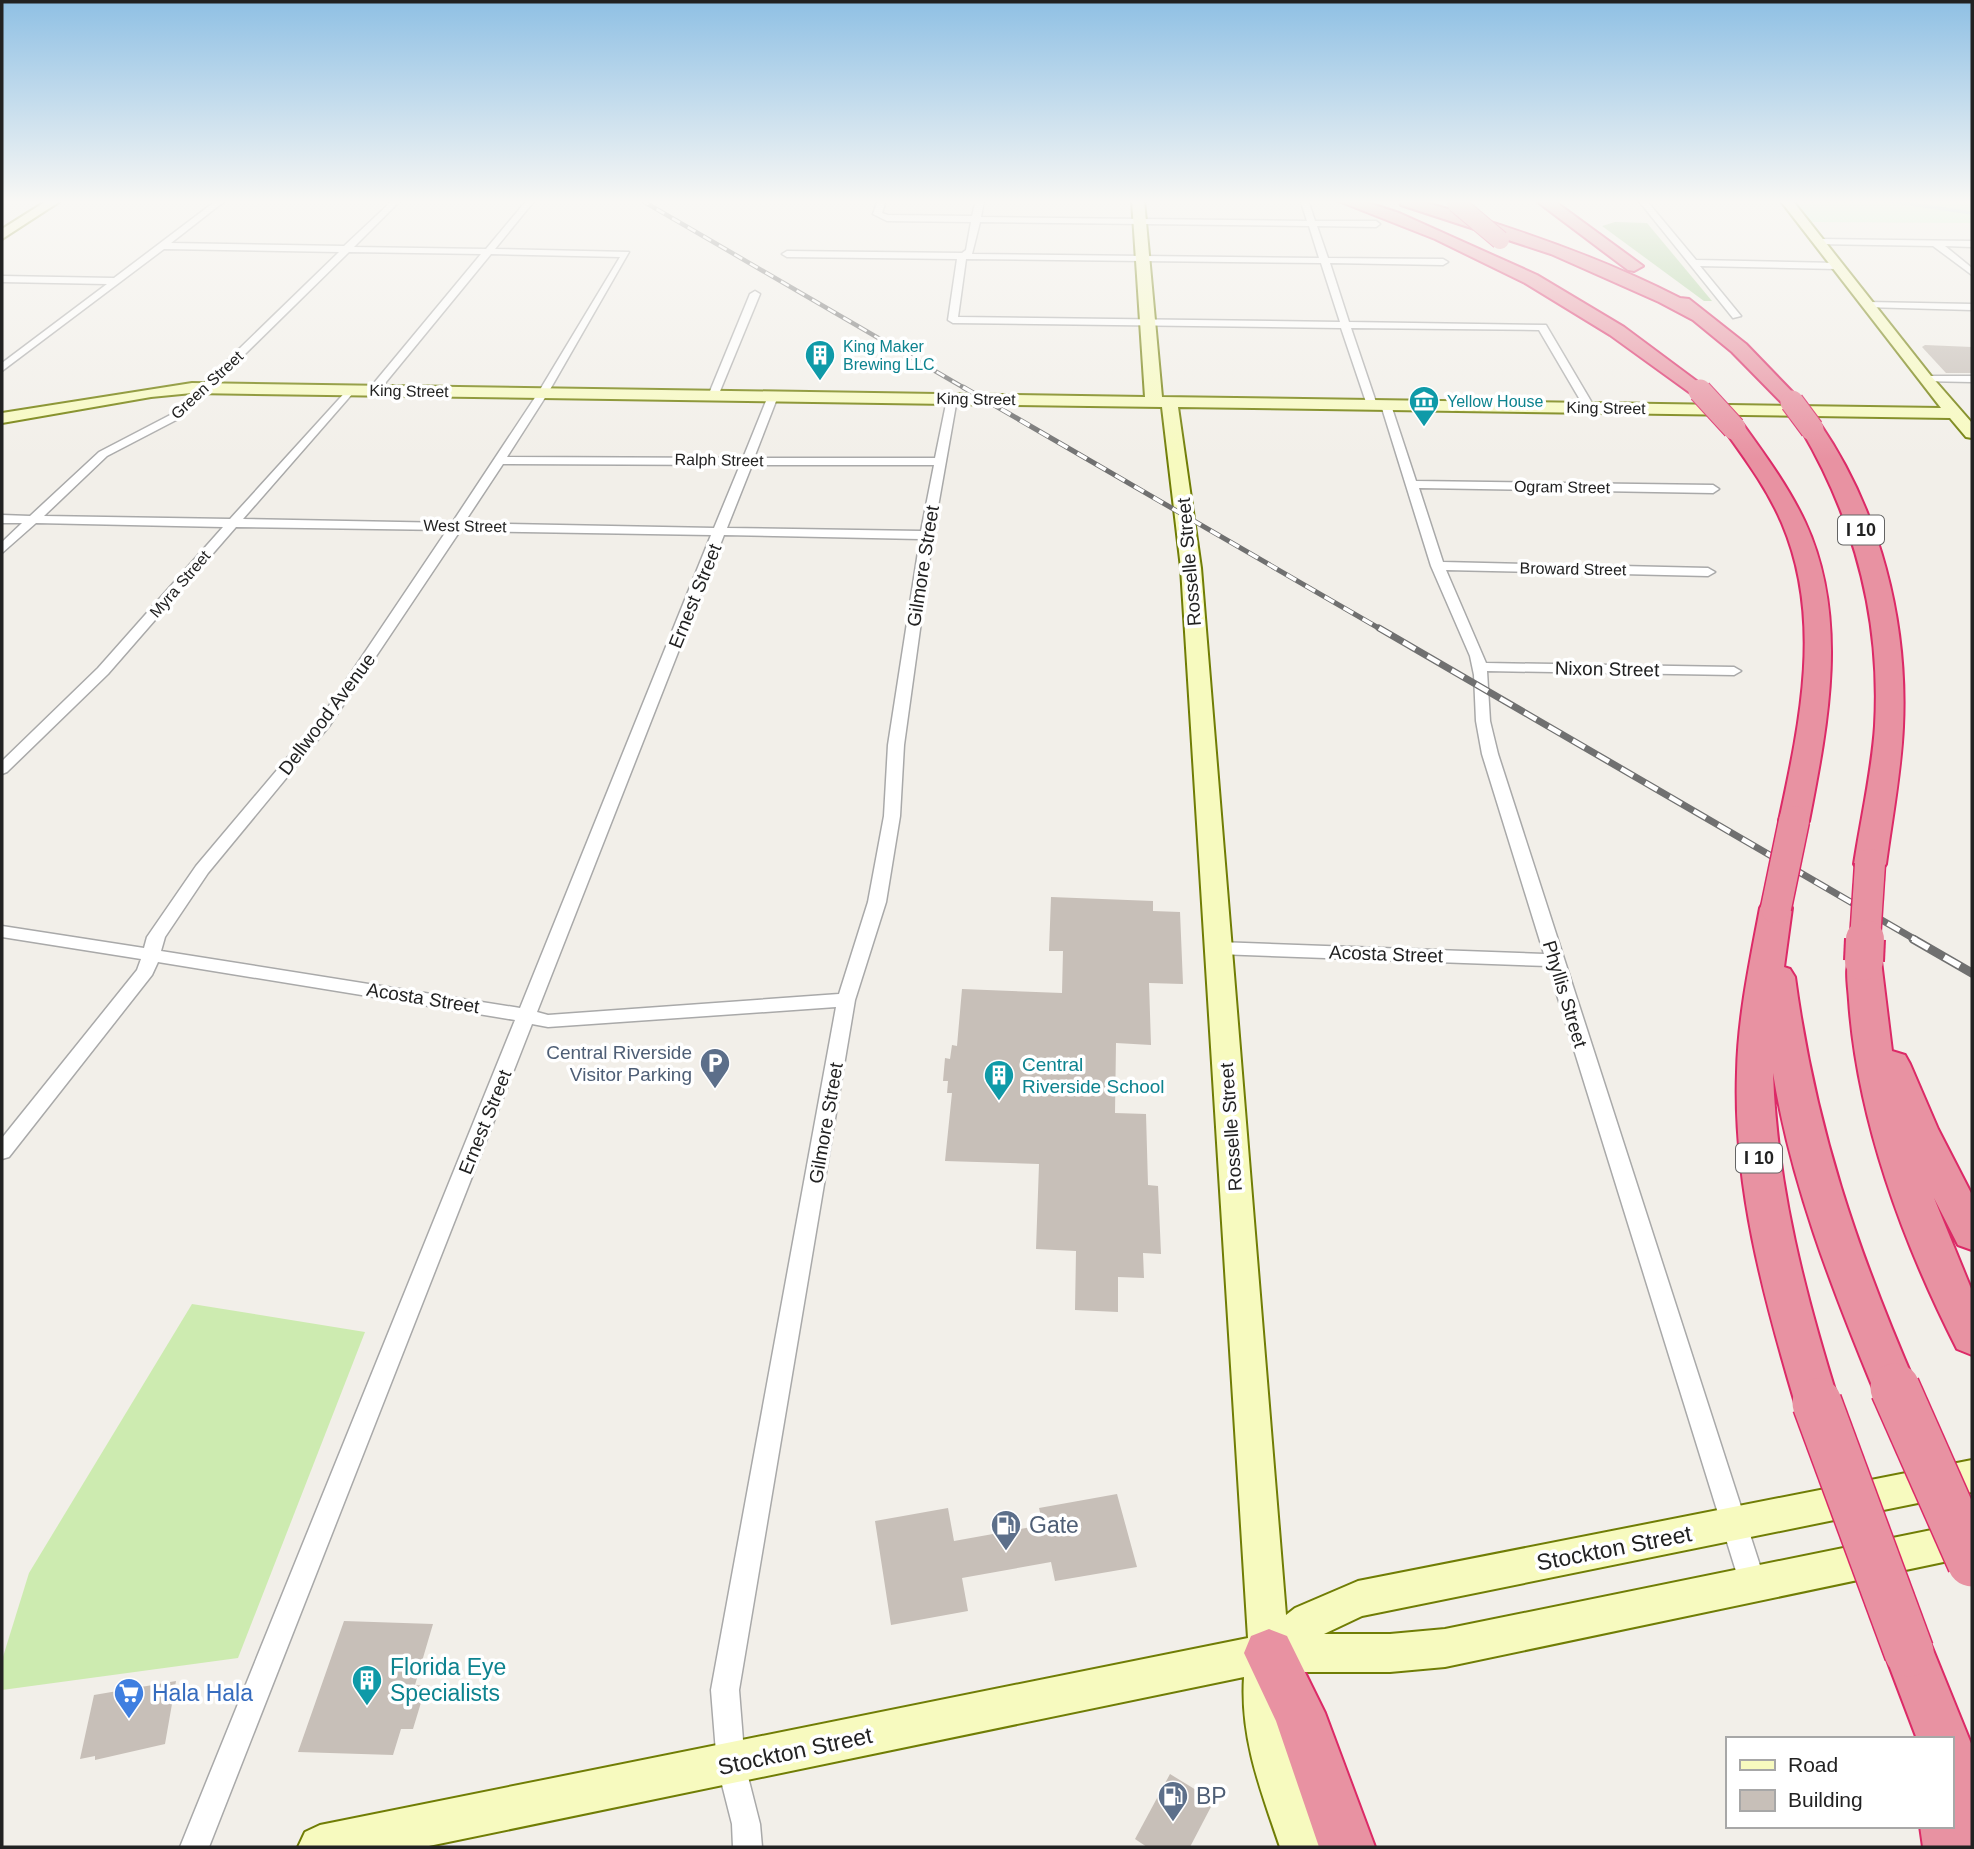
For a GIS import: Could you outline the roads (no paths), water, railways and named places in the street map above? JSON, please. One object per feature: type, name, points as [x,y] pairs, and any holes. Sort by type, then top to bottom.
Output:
[{"type":"highway","points":[[1547,286],[1606,321],[1700,391]]},
{"type":"highway","name":"I 10","points":[[1566,286],[1638,337],[1700,391],[1734,428],[1762,464],[1789,512],[1803,547],[1815,594],[1820,654],[1819,686],[1776,908],[1757,1047],[1756,1129],[1774,1245],[1817,1403],[1942,1737]]},
{"type":"highway","points":[[1637,286],[1700,317]]},
{"type":"highway","name":"I 10","points":[[1659,286],[1748,356],[1792,402],[1832,462],[1849,500],[1872,566],[1887,626],[1889,731],[1870,864],[1864,961],[1869,1026],[1888,1120],[1923,1225],[1972,1337]]},
{"type":"highway","points":[[1776,908],[1776,960],[1783,1019],[1807,1150],[1838,1250],[1972,1562]]},
{"type":"highway","points":[[1864,961],[1878,1026],[1904,1093],[1972,1234]]},
{"type":"highway","points":[[1909,1652],[1930,1737]]},
{"type":"highway","points":[[1269,1653],[1299,1713],[1347,1847]]},
{"type":"highway","points":[[1953,1764],[1972,1812]]},
{"type":"highway","points":[[1947,1828],[1951,1847]]},
{"type":"main road","name":"Rosselle Street","points":[[1144,286],[1147,321],[1161,402],[1183,490],[1191,568],[1269,1653],[1262,1683],[1263,1719],[1302,1847]]},
{"type":"main road","points":[[1853,286],[1925,379],[1972,433]]},
{"type":"main road","name":"King Street","points":[[2,418],[173,388],[1953,412]]},
{"type":"main road","name":"Stockton Street","points":[[1269,1653],[1309,1621],[1358,1599],[1972,1476]]},
{"type":"main road","name":"Stockton Street","points":[[320,1847],[1269,1653],[1420,1651],[1972,1539]]},
{"type":"street","points":[[2,368],[109,286]]},
{"type":"street","name":"Green Street","points":[[2,549],[103,454],[176,416],[309,286]]},
{"type":"street","points":[[373,391],[459,286]]},
{"type":"street","name":"Dellwood Avenue","points":[[2,1152],[146,971],[156,937],[202,870],[325,722],[543,393],[607,286]]},
{"type":"street","points":[[958,286],[953,320],[1542,327],[1590,408]]},
{"type":"street","name":"Phyllis Street","points":[[1332,286],[1343,324],[1410,484],[1437,566],[1480,667],[1485,737],[1753,1584]]},
{"type":"street","points":[[1712,286],[1736,316]]},
{"type":"street","points":[[713,396],[755,294]]},
{"type":"street","points":[[1868,305],[1972,307]]},
{"type":"street","points":[[1925,379],[1972,379]]},
{"type":"street","name":"Myra Street","points":[[2,769],[103,671],[349,391]]},
{"type":"street","name":"Ernest Street","points":[[195,1847],[773,396]]},
{"type":"street","name":"Gilmore Street","points":[[748,1847],[746,1824],[731,1765],[725,1690],[846,1000],[880,890],[892,816],[896,745],[927,535],[952,399]]},
{"type":"street","name":"Ralph Street","points":[[499,460],[940,462]]},
{"type":"street","name":"Ogram Street","points":[[1410,484],[1713,489]]},
{"type":"street","name":"West Street","points":[[2,519],[927,535]]},
{"type":"street","name":"Broward Street","points":[[1437,566],[1708,572]]},
{"type":"street","name":"Nixon Street","points":[[1480,667],[1734,671]]},
{"type":"street","name":"Acosta Street","points":[[2,930],[548,1021],[846,1000]]},
{"type":"street","name":"Acosta Street","points":[[1218,948],[1554,960]]},
{"type":"railway","points":[[789,286],[966,389]]},
{"type":"railway","points":[[963,387],[1382,630]]},
{"type":"railway","points":[[1379,628],[1916,940]]},
{"type":"railway","points":[[1913,939],[1972,973]]},
{"type":"place","name":"King Maker Brewing LLC","points":[[820,382]]},
{"type":"place","name":"Yellow House","points":[[1424,428]]},
{"type":"place","name":"Central Riverside Visitor Parking","points":[[715,1090]]},
{"type":"place","name":"Central Riverside School","points":[[999,1102]]},
{"type":"place","name":"Gate","points":[[1006,1552]]},
{"type":"place","name":"Florida Eye Specialists","points":[[367,1707]]},
{"type":"place","name":"Hala Hala","points":[[129,1720]]},
{"type":"place","name":"BP","points":[[1173,1823]]}]
